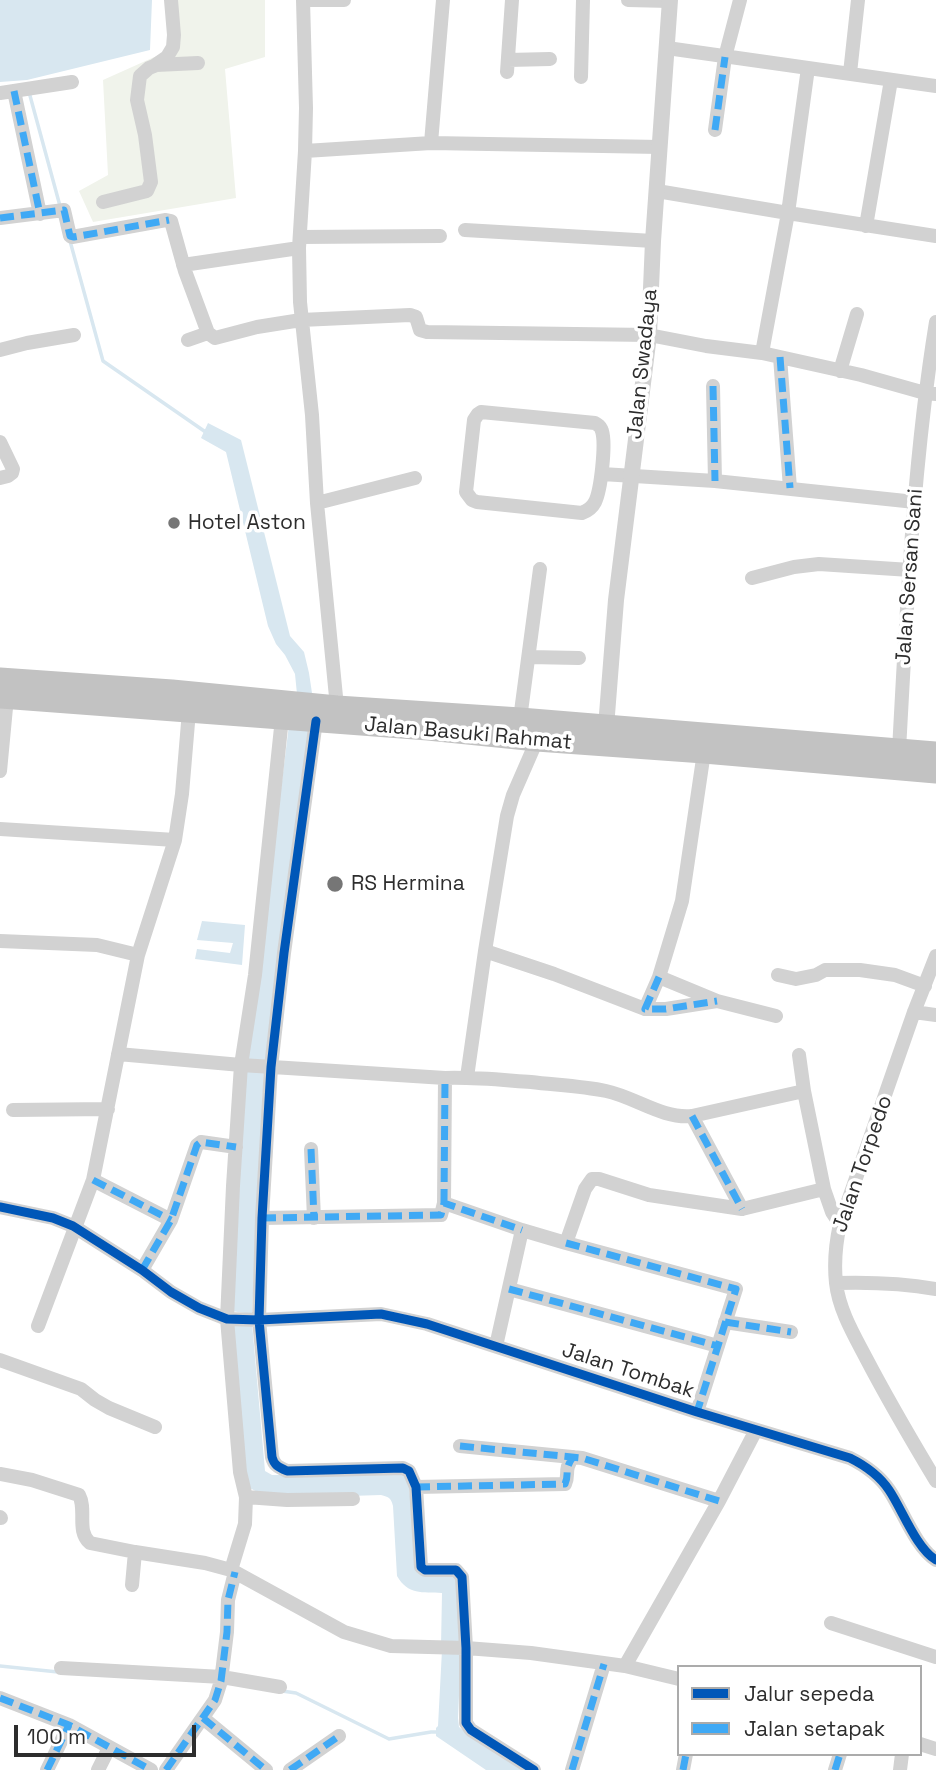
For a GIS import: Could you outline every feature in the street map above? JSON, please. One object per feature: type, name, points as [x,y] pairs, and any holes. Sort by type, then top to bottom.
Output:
[{"type":"highway","name":"Jalan Basuki Rahmat","points":[[2,691],[142,689],[285,713]]},
{"type":"highway","name":"Jalan Basuki Rahmat","points":[[2,691],[189,711],[520,719],[936,753]]},
{"type":"highway","name":"Jalan Basuki Rahmat","points":[[321,713],[418,729],[936,772]]},
{"type":"street","points":[[155,66],[167,57],[173,47],[171,0]]},
{"type":"street","points":[[344,0],[303,0],[306,108],[299,242],[301,320],[312,415],[317,503],[321,713],[269,1066],[257,1320],[274,1463],[286,1471],[403,1468],[412,1474],[416,1487],[421,1567],[425,1570],[456,1570],[461,1575],[466,1723],[534,1770]]},
{"type":"street","points":[[431,144],[443,0]]},
{"type":"street","points":[[512,0],[508,66],[550,59]]},
{"type":"street","points":[[581,77],[583,0]]},
{"type":"street","points":[[628,0],[670,0]]},
{"type":"street","name":"Jalan Swadaya","points":[[606,727],[616,600],[649,335],[670,0]]},
{"type":"street","points":[[715,130],[725,57],[740,0]]},
{"type":"street","points":[[850,73],[858,0]]},
{"type":"street","points":[[667,48],[936,86]]},
{"type":"street","points":[[103,202],[146,191],[149,187],[145,135],[138,100],[140,76],[155,66],[198,63]]},
{"type":"street","points":[[762,353],[788,214],[808,68]]},
{"type":"street","points":[[866,226],[891,80]]},
{"type":"street","points":[[42,214],[11,92],[72,82]]},
{"type":"street","points":[[305,150],[431,144],[660,147]]},
{"type":"street","points":[[657,191],[936,236]]},
{"type":"street","points":[[0,218],[63,210],[72,237],[171,221],[183,265],[208,333],[215,338],[257,327],[301,320],[411,315],[416,317],[420,330],[427,332],[649,335],[762,353],[931,393]]},
{"type":"street","points":[[465,230],[653,241]]},
{"type":"street","points":[[183,265],[299,242],[440,236]]},
{"type":"street","points":[[840,371],[857,314]]},
{"type":"street","name":"Jalan Sersan Sani","points":[[899,750],[915,502],[931,393],[936,322]]},
{"type":"street","points":[[188,341],[208,333]]},
{"type":"street","points":[[0,350],[74,335]]},
{"type":"street","points":[[780,357],[790,488]]},
{"type":"street","points":[[713,386],[715,481]]},
{"type":"street","points":[[481,412],[594,423],[601,429],[602,434],[602,474],[596,501],[582,513],[472,500],[466,492],[475,416],[481,412]]},
{"type":"street","points":[[0,442],[13,469],[8,476],[0,478]]},
{"type":"street","points":[[602,474],[715,481],[915,502]]},
{"type":"street","points":[[317,503],[415,478]]},
{"type":"street","points":[[752,578],[794,567],[819,564],[910,570]]},
{"type":"street","points":[[520,719],[540,569]]},
{"type":"street","points":[[528,657],[579,658]]},
{"type":"street","points":[[0,771],[2,691]]},
{"type":"street","points":[[38,1326],[93,1181],[138,955],[175,840],[189,711]]},
{"type":"street","points":[[166,1770],[215,1700],[227,1632],[228,1600],[245,1524],[246,1497],[240,1472],[230,1319],[236,1147],[243,1065],[285,713]]},
{"type":"street","points":[[467,1077],[510,806],[537,740]]},
{"type":"street","points":[[645,1009],[659,977],[682,901],[704,752]]},
{"type":"street","points":[[0,829],[175,840]]},
{"type":"street","points":[[0,941],[97,945],[138,955]]},
{"type":"street","points":[[485,951],[645,1009],[666,1009],[717,1001]]},
{"type":"street","name":"Jalan Torpedo","points":[[936,956],[840,1224],[837,1237],[836,1283],[852,1331],[936,1481]]},
{"type":"street","points":[[778,975],[796,979],[825,971],[860,970],[895,975],[925,985]]},
{"type":"street","points":[[659,977],[717,1001],[776,1016]]},
{"type":"street","points":[[914,1012],[936,1015]]},
{"type":"street","points":[[118,1054],[243,1065],[445,1078],[467,1077],[590,1088],[623,1096],[680,1117],[804,1091]]},
{"type":"street","points":[[799,1055],[824,1189],[832,1212],[840,1224]]},
{"type":"street","points":[[262,1218],[441,1215],[444,1203],[445,1078]]},
{"type":"street","points":[[13,1110],[108,1110]]},
{"type":"street","points":[[692,1116],[742,1209]]},
{"type":"street","points":[[142,1270],[171,1220],[197,1145],[201,1142],[236,1147]]},
{"type":"street","points":[[311,1149],[314,1218]]},
{"type":"street","points":[[566,1243],[585,1189],[592,1180],[598,1179],[649,1195],[742,1209],[824,1189]]},
{"type":"street","points":[[93,1181],[171,1220]]},
{"type":"street","points":[[444,1203],[566,1243],[736,1289],[697,1412]]},
{"type":"street","name":"Jalan Tombak","points":[[0,1207],[53,1218],[75,1228],[190,1304],[230,1319],[381,1314],[427,1324],[697,1412],[850,1458],[872,1471],[890,1490],[914,1533],[936,1560]]},
{"type":"street","points":[[496,1346],[522,1230]]},
{"type":"street","points":[[836,1283],[882,1282],[936,1289]]},
{"type":"street","points":[[509,1289],[718,1346]]},
{"type":"street","points":[[725,1322],[791,1332]]},
{"type":"street","points":[[0,1360],[81,1389],[109,1408],[155,1427]]},
{"type":"street","points":[[625,1666],[719,1501],[756,1430]]},
{"type":"street","points":[[460,1446],[582,1458],[719,1501]]},
{"type":"street","points":[[416,1487],[565,1484],[567,1465],[573,1457]]},
{"type":"street","points":[[0,1474],[32,1480],[79,1495],[83,1503],[83,1535],[90,1542],[187,1559],[233,1571],[344,1632],[391,1646],[531,1653],[625,1666],[677,1679]]},
{"type":"street","points":[[246,1497],[287,1500],[353,1499]]},
{"type":"street","points":[[132,1585],[135,1552]]},
{"type":"street","points":[[831,1623],[936,1657]]},
{"type":"street","points":[[572,1770],[604,1664]]},
{"type":"street","points":[[61,1668],[280,1688]]},
{"type":"street","points":[[0,1698],[69,1725],[151,1770]]},
{"type":"street","points":[[203,1717],[266,1770]]},
{"type":"street","points":[[47,1770],[69,1725]]},
{"type":"street","points":[[290,1770],[339,1736]]},
{"type":"street","points":[[98,1770],[109,1748]]},
{"type":"shaded area","points":[[0,0],[152,0],[150,50],[27,80],[0,82]]},
{"type":"shaded area","points":[[167,0],[265,0],[265,57],[225,69],[236,198],[93,222],[79,191],[108,175],[103,80],[170,50]]},
{"type":"shaded area","points":[[208,423],[241,440],[290,636],[304,652],[312,693],[297,694],[295,674],[268,626],[226,452],[201,438]]},
{"type":"shaded area","points":[[289,725],[309,728],[266,1062],[247,1061]]},
{"type":"shaded area","points":[[202,921],[245,925],[242,965],[195,959],[197,949],[230,953],[233,943],[197,940]]},
{"type":"shaded area","points":[[246,1069],[264,1070],[252,1314],[231,1311]]},
{"type":"shaded area","points":[[231,1322],[252,1323],[265,1471],[272,1475],[400,1474],[408,1477],[417,1566],[456,1575],[462,1647],[441,1646],[442,1593],[411,1589],[397,1576],[393,1506],[389,1498],[381,1495],[286,1498],[263,1495],[246,1486]]},
{"type":"shaded area","points":[[442,1650],[461,1650],[459,1727],[524,1770],[486,1770],[436,1736]]},
{"type":"waterway","points":[[29,92],[60,206]]},
{"type":"waterway","points":[[70,241],[103,361],[207,433]]},
{"type":"waterway","points":[[0,1666],[58,1672]]},
{"type":"waterway","points":[[282,1691],[296,1693],[389,1739],[437,1732]]},
{"type":"marked path","points":[[715,130],[725,57]]},
{"type":"marked path","points":[[14,91],[40,214]]},
{"type":"marked path","points":[[0,218],[64,210],[70,236],[74,237],[169,220]]},
{"type":"marked path","points":[[780,357],[790,488]]},
{"type":"marked path","points":[[713,386],[715,481]]},
{"type":"marked path","points":[[659,977],[645,1009],[666,1009],[717,1001]]},
{"type":"marked path","points":[[444,1203],[445,1078]]},
{"type":"marked path","points":[[692,1116],[742,1209]]},
{"type":"marked path","points":[[142,1270],[171,1220],[197,1145],[201,1142],[236,1147]]},
{"type":"marked path","points":[[311,1149],[314,1218]]},
{"type":"marked path","points":[[93,1180],[171,1220]]},
{"type":"marked path","points":[[262,1218],[441,1215],[444,1203],[522,1230]]},
{"type":"marked path","points":[[566,1243],[736,1289],[697,1412]]},
{"type":"marked path","points":[[509,1289],[718,1346]]},
{"type":"marked path","points":[[725,1322],[791,1332]]},
{"type":"marked path","points":[[460,1446],[582,1458],[719,1501]]},
{"type":"marked path","points":[[416,1487],[565,1484],[568,1466],[573,1457]]},
{"type":"marked path","points":[[166,1770],[215,1700],[221,1681],[228,1600],[235,1572]]},
{"type":"marked path","points":[[572,1770],[604,1664]]},
{"type":"marked path","points":[[0,1698],[69,1725],[151,1770]]},
{"type":"marked path","points":[[203,1718],[266,1770]]},
{"type":"marked path","points":[[47,1770],[69,1725]]},
{"type":"marked path","points":[[290,1770],[339,1736]]},
{"type":"marked path","points":[[683,1770],[686,1756]]},
{"type":"marked path","points":[[835,1770],[839,1756]]},
{"type":"cycle path","points":[[316,721],[271,1067],[259,1320],[272,1457],[277,1466],[287,1471],[403,1468],[409,1471],[416,1487],[421,1567],[425,1570],[456,1570],[462,1577],[466,1723],[471,1730],[534,1770]]},
{"type":"cycle path","points":[[0,1207],[53,1218],[73,1226],[171,1292],[199,1308],[227,1319],[381,1314],[427,1324],[697,1412],[850,1458],[872,1471],[885,1485],[922,1547],[936,1560]]},
{"type":"place","name":"Hotel Aston","points":[[174,523]]},
{"type":"place","name":"RS Hermina","points":[[335,884]]}]
